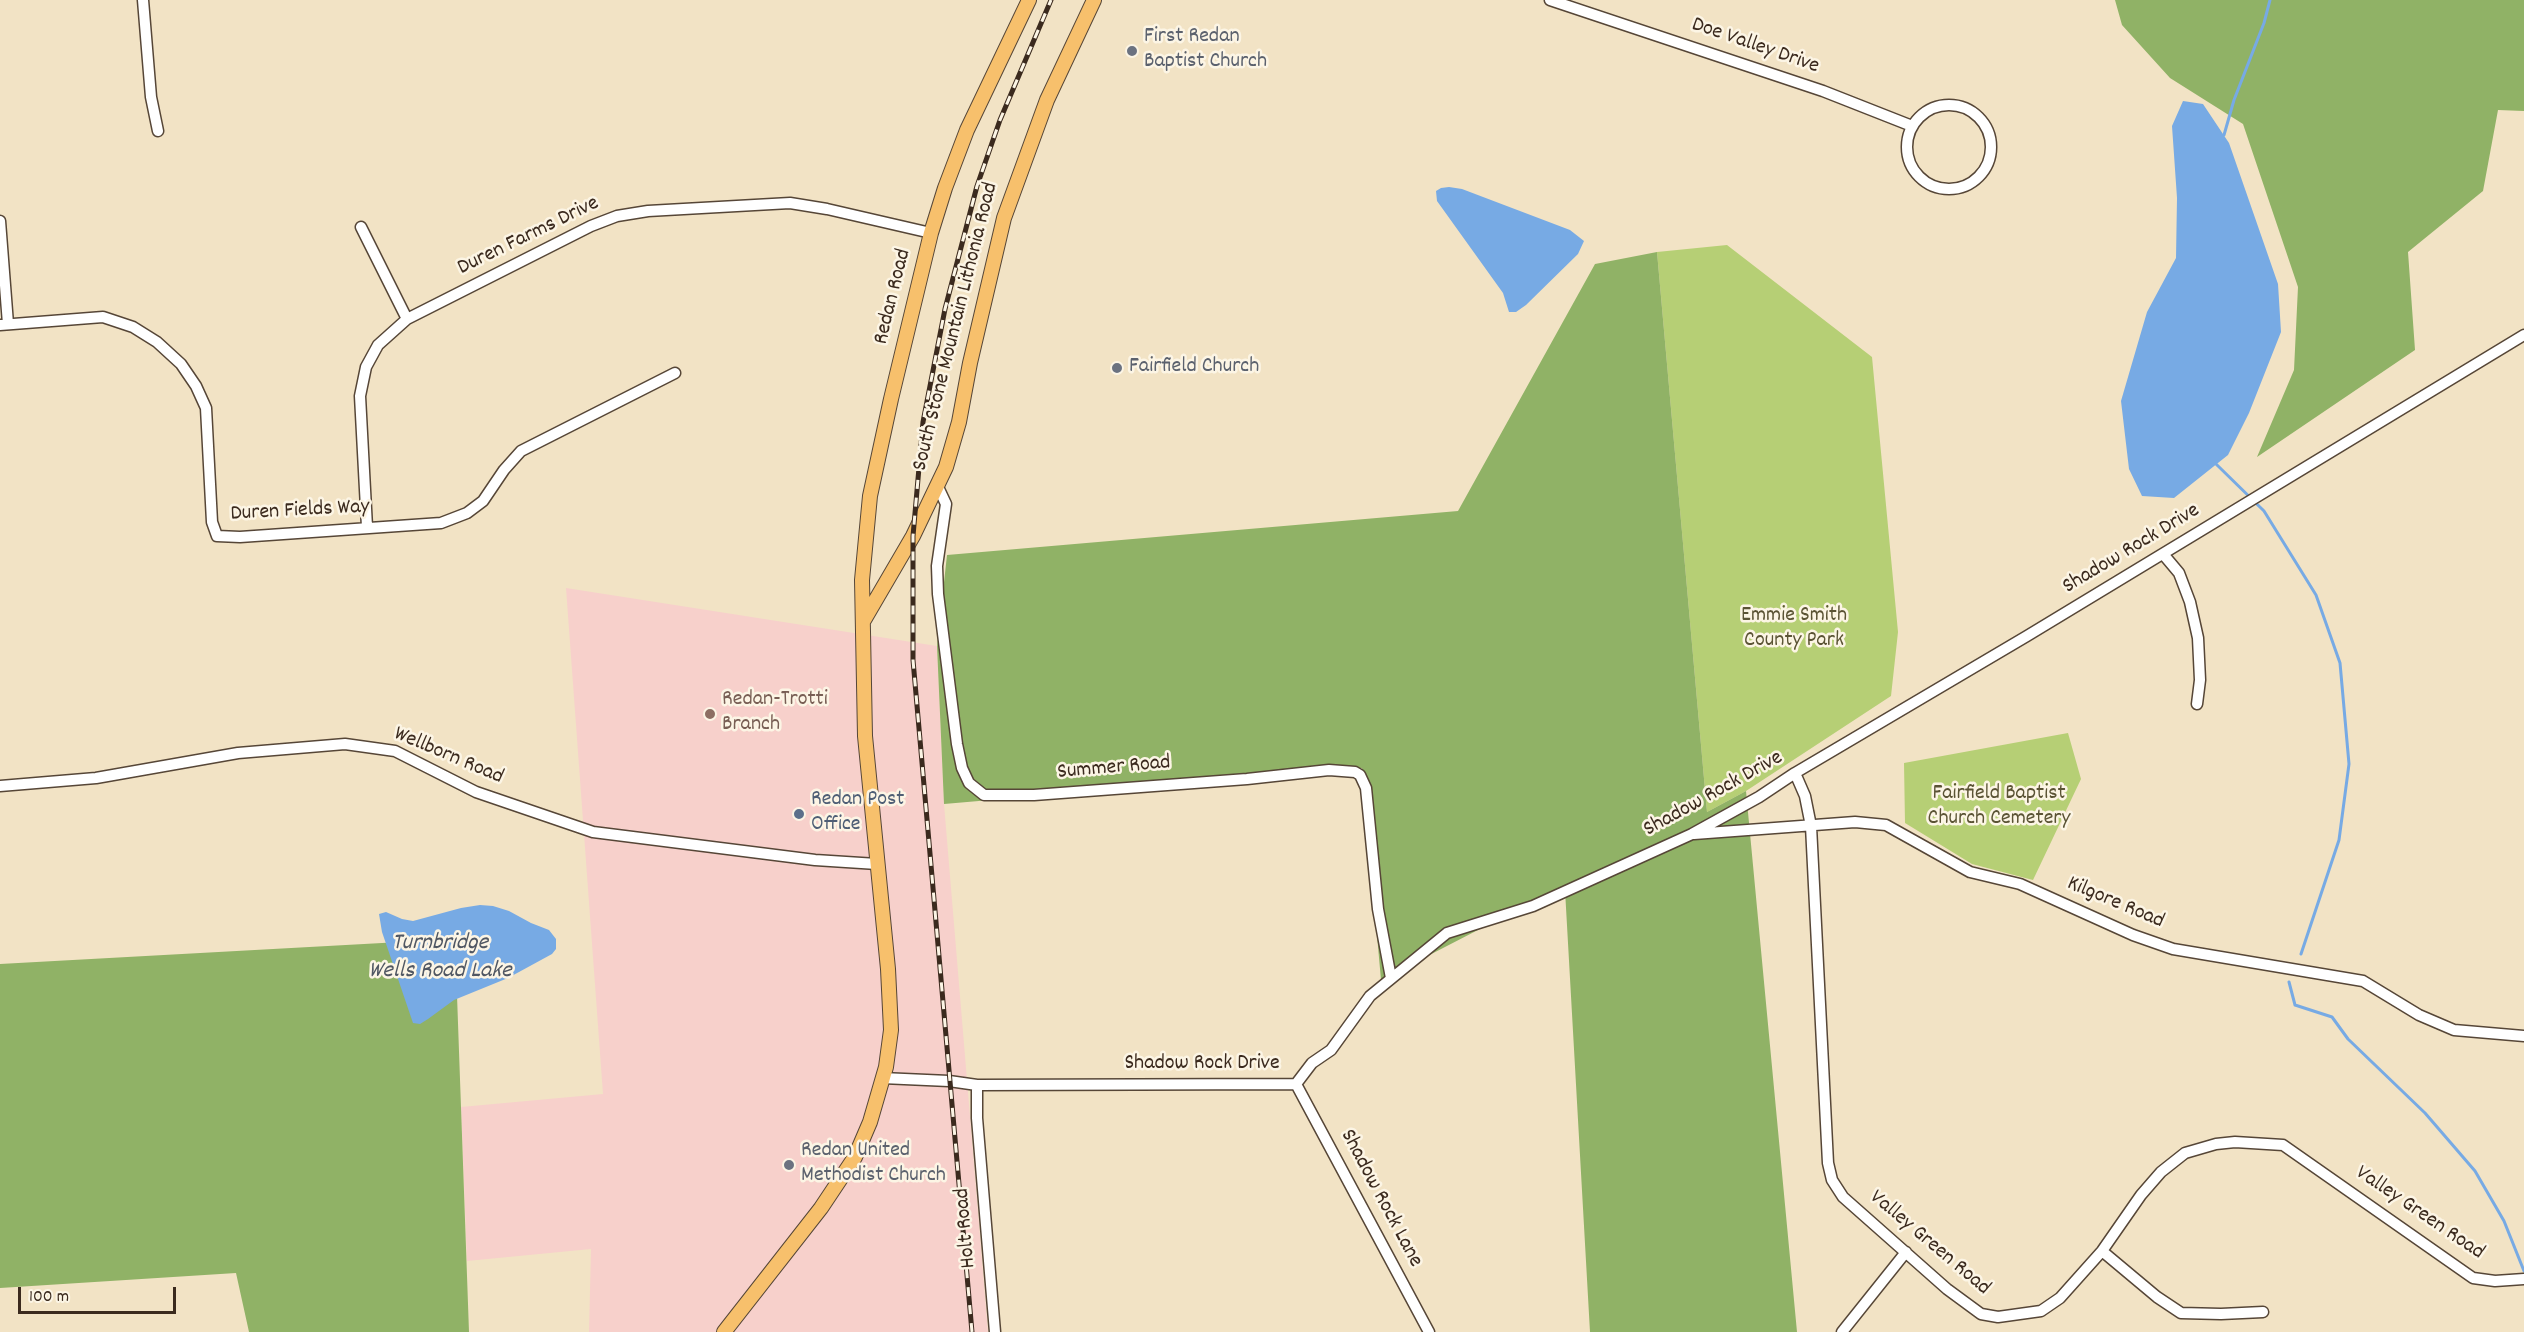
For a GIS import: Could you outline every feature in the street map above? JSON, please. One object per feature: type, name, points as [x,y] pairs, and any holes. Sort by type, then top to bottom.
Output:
[{"type":"main road","name":"Redan Road","points":[[864,620],[862,580],[870,496],[931,233],[964,137],[1029,0]]},
{"type":"main road","name":"South Stone Mountain Lithonia Road","points":[[724,1332],[821,1208],[855,1157],[870,1122],[882,1078],[891,1030],[888,969],[865,736],[864,620],[938,487],[959,422],[970,363],[1004,218],[1047,100],[1094,0]]},
{"type":"street","points":[[143,0],[151,97],[158,131]]},
{"type":"street","name":"Doe Valley Drive","points":[[1550,0],[1824,91],[1912,126]]},
{"type":"street","points":[[1942,104],[1956,104],[1970,109],[1981,117],[1989,129],[1992,143],[1991,157],[1986,170],[1977,180],[1964,187],[1950,189],[1934,186],[1922,179],[1912,168],[1908,154],[1907,140],[1912,126],[1924,113],[1942,104]]},
{"type":"street","name":"Duren Farms Drive","points":[[367,527],[360,396],[366,367],[378,345],[407,319],[591,226],[616,216],[648,211],[790,203],[827,209],[931,233]]},
{"type":"street","points":[[0,221],[4,324]]},
{"type":"street","points":[[361,227],[407,319]]},
{"type":"street","name":"Duren Fields Way","points":[[4,324],[103,317],[133,327],[157,342],[181,364],[196,386],[206,408],[212,522],[217,536],[240,537],[441,523],[467,513],[483,501],[504,470],[521,451],[675,373]]},
{"type":"street","name":"Shadow Rock Drive","points":[[882,1078],[949,1081],[977,1085],[1296,1084],[1312,1064],[1331,1050],[1370,996],[1447,933],[1533,906],[1692,834],[1759,797],[1795,773],[2163,554],[2524,335]]},
{"type":"street","name":"Summer Road","points":[[938,487],[946,504],[937,566],[938,594],[957,744],[962,768],[969,783],[984,795],[1034,795],[1247,779],[1329,770],[1356,772],[1360,775],[1366,788],[1378,909],[1390,978]]},
{"type":"street","points":[[2163,554],[2179,573],[2190,602],[2198,638],[2200,680],[2197,704]]},
{"type":"street","name":"Wellborn Road","points":[[0,786],[106,777],[238,753],[345,744],[395,751],[476,792],[593,832],[815,860],[877,864]]},
{"type":"street","name":"Valley Green Road","points":[[1795,773],[1805,795],[1811,826],[1828,1163],[1832,1180],[1843,1197],[1947,1289],[1982,1314],[1998,1317],[2041,1311],[2060,1298],[2102,1251],[2140,1195],[2161,1172],[2185,1153],[2216,1144],[2283,1145],[2473,1278],[2494,1281],[2524,1279]]},
{"type":"street","name":"Kilgore Road","points":[[1692,834],[1870,822],[1886,825],[1970,872],[2020,884],[2133,936],[2173,948],[2363,981],[2419,1015],[2454,1030],[2524,1036]]},
{"type":"street","name":"Shadow Rock Lane","points":[[1296,1084],[1429,1332]]},
{"type":"street","name":"Holt Road","points":[[977,1085],[977,1118],[995,1332]]},
{"type":"street","points":[[2102,1251],[2157,1297],[2181,1313],[2264,1312]]},
{"type":"street","points":[[1842,1332],[1906,1252]]},
{"type":"shaded area","points":[[566,588],[937,646],[944,804],[988,1332],[589,1332],[591,1249],[467,1261],[461,1107],[603,1094]]},
{"type":"green space","points":[[2115,0],[2524,0],[2524,111],[2498,110],[2483,191],[2408,252],[2415,350],[2257,457],[2294,370],[2298,287],[2243,124],[2170,78],[2122,25]]},
{"type":"green space","name":"Emmie Smith County Park","points":[[1727,245],[1872,357],[1898,632],[1891,696],[1746,791],[1707,812],[1657,252]]},
{"type":"green space","points":[[1657,252],[1707,812],[1746,791],[1797,1332],[1590,1332],[1565,890],[1507,915],[1381,980],[1362,768],[944,804],[937,646],[947,555],[1458,511],[1595,264]]},
{"type":"green space","name":"Fairfield Baptist Church Cemetery","points":[[2068,733],[2081,779],[2033,880],[1972,864],[1905,823],[1904,763]]},
{"type":"green space","points":[[455,939],[469,1332],[249,1332],[236,1273],[0,1288],[0,964]]},
{"type":"water","points":[[2183,101],[2203,104],[2229,143],[2278,284],[2281,332],[2249,413],[2228,455],[2174,498],[2142,496],[2129,469],[2121,401],[2147,312],[2176,258],[2177,198],[2172,126]]},
{"type":"water","points":[[1449,187],[1462,189],[1570,230],[1584,241],[1578,254],[1526,305],[1516,312],[1509,312],[1503,293],[1437,201],[1436,191]]},
{"type":"water","name":"Turnbridge Wells Road Lake","points":[[480,905],[509,911],[549,930],[556,939],[556,949],[552,954],[508,978],[454,1000],[420,1024],[413,1023],[382,932],[379,914],[386,912],[413,921]]},
{"type":"waterway","points":[[2224,135],[2234,100],[2264,23],[2270,0]]},
{"type":"waterway","points":[[2216,464],[2264,511],[2316,595],[2340,663],[2349,764],[2339,840],[2301,954]]},
{"type":"waterway","points":[[2289,982],[2295,1005],[2332,1017],[2348,1039],[2425,1113],[2475,1171],[2504,1221],[2524,1271]]},
{"type":"railway","points":[[972,1332],[913,660],[913,536],[923,422],[945,309],[977,186],[1000,120],[1051,0]]},
{"type":"place","name":"First Redan Baptist Church","points":[[1132,51]]},
{"type":"place","name":"Fairfield Church","points":[[1117,368]]},
{"type":"place","name":"Redan-Trotti Branch","points":[[710,714]]},
{"type":"place","name":"Redan Post Office","points":[[799,814]]},
{"type":"place","name":"Redan United Methodist Church","points":[[789,1165]]}]
